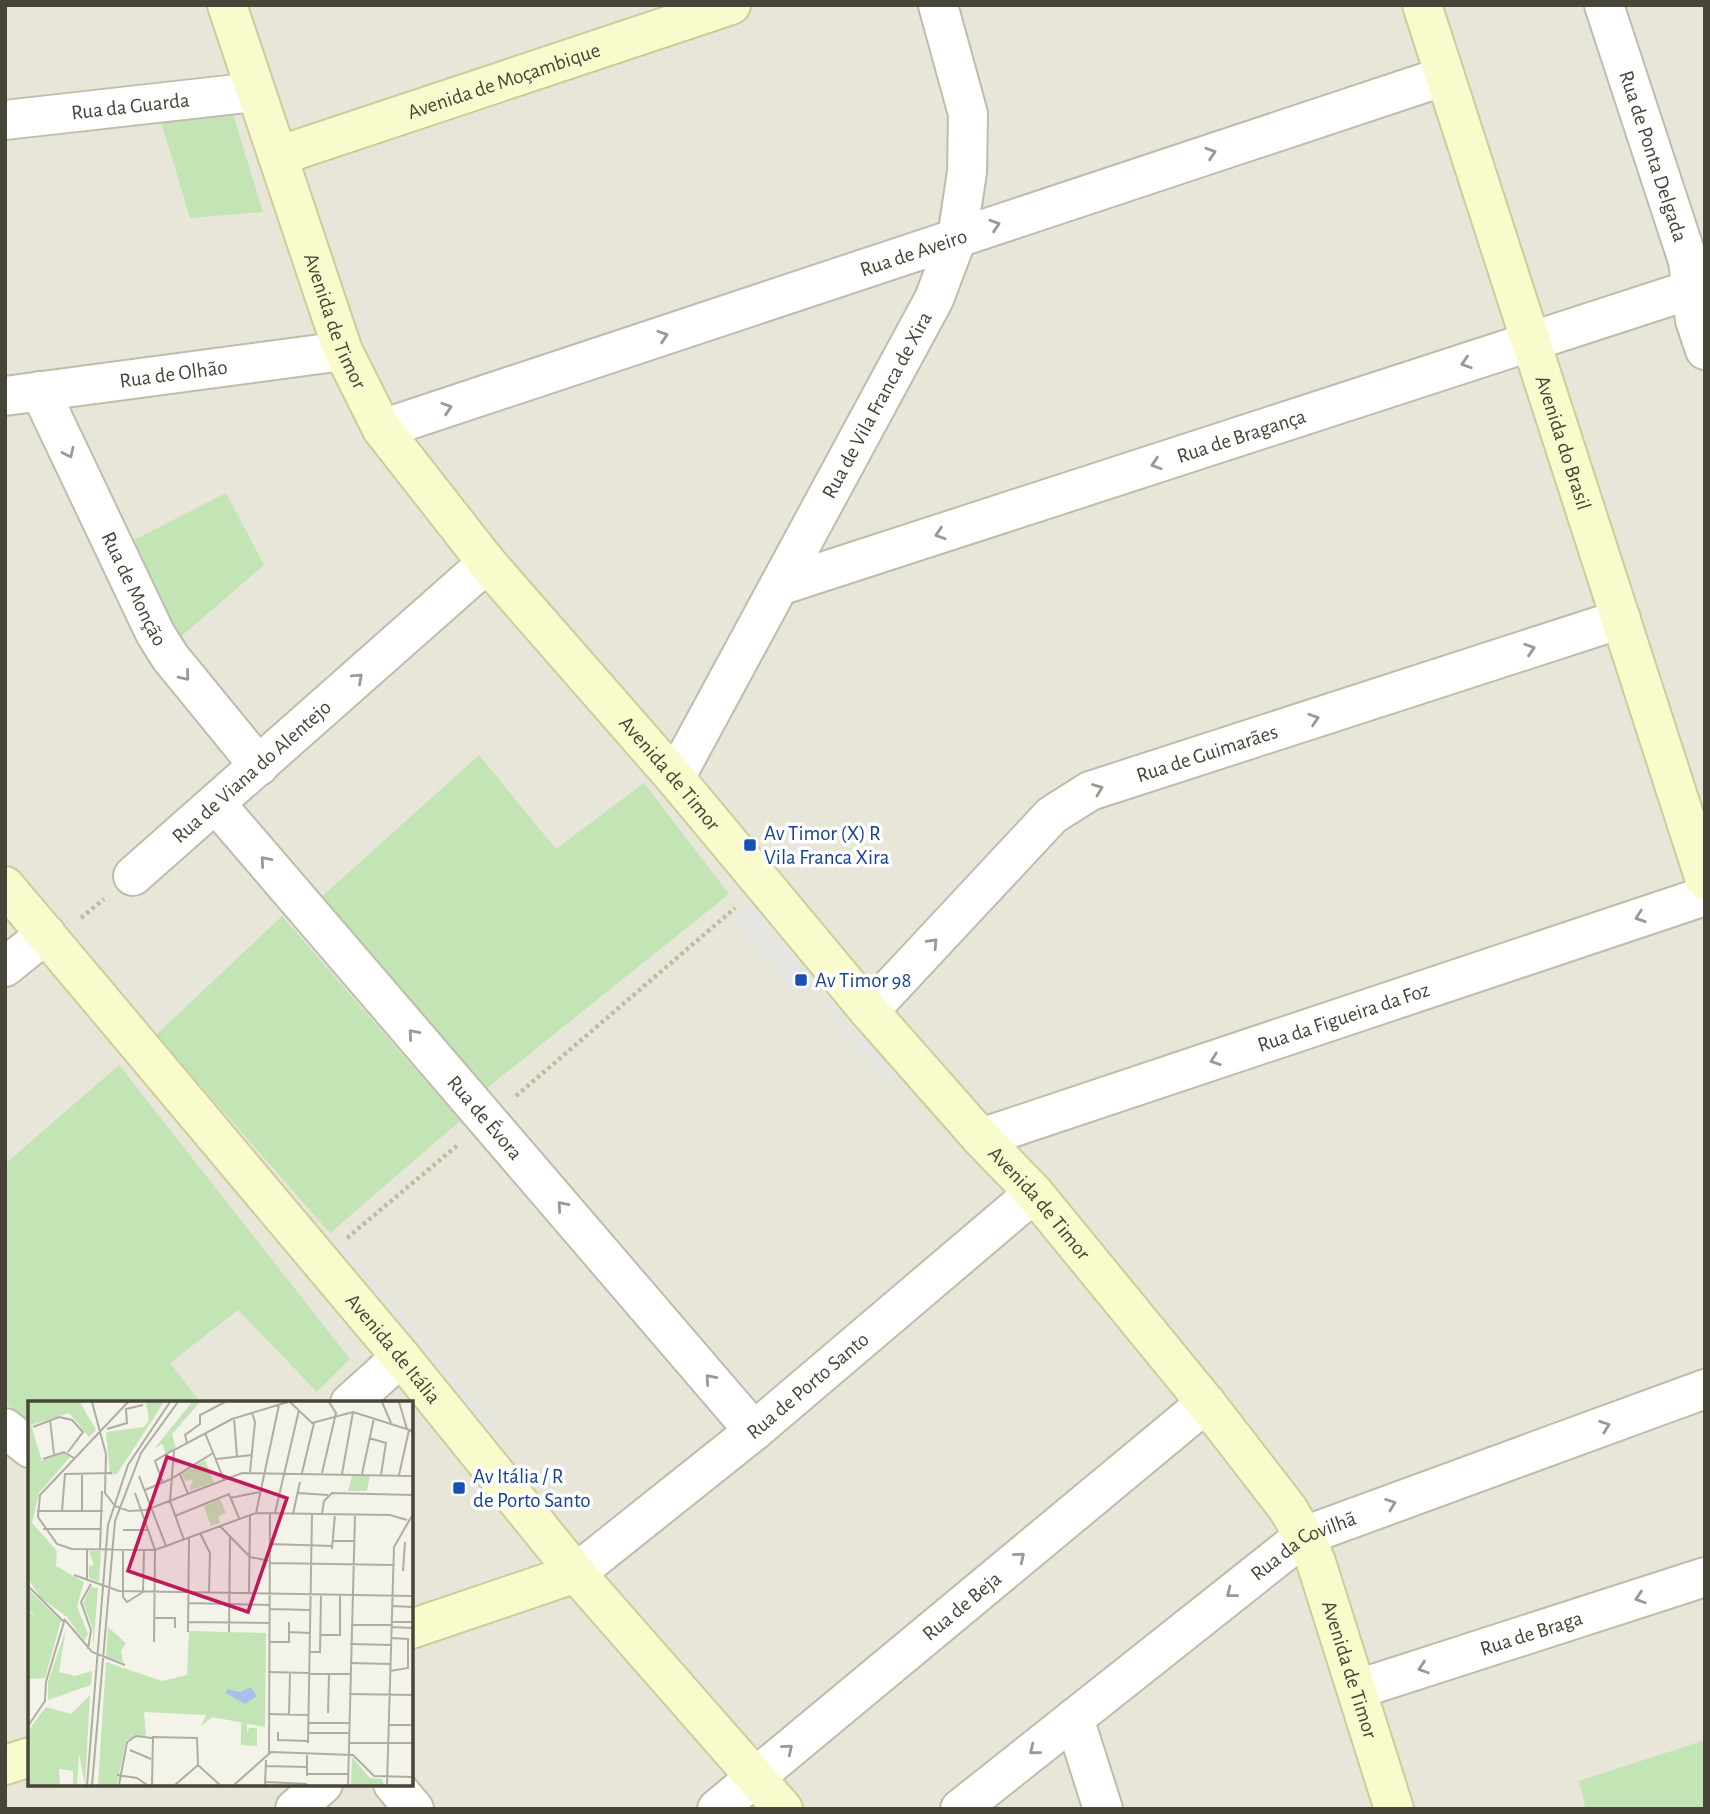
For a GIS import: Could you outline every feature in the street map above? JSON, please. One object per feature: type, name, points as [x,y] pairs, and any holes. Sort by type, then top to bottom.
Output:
[{"type":"street","name":"Avenida de Timor","points":[[226,5],[343,351],[383,429],[487,564],[675,778],[869,1011],[981,1138],[1034,1193],[1206,1403],[1288,1509],[1316,1562],[1394,1809]]},
{"type":"street","name":"Avenida de Moçambique","points":[[278,156],[687,12],[731,5]]},
{"type":"street","name":"Rua de Vila Franca de Xira","points":[[675,778],[934,299],[957,238],[967,172],[968,114],[938,5]]},
{"type":"street","name":"Avenida do Brasil","points":[[1422,5],[1705,880]]},
{"type":"street","name":"Rua de Ponta Delgada","points":[[1604,5],[1698,287],[1695,320],[1705,350]]},
{"type":"street","name":"Rua de Aveiro","points":[[383,429],[1445,76]]},
{"type":"street","name":"Rua da Guarda","points":[[5,120],[256,92]]},
{"type":"street","name":"Rua de Bragança","points":[[779,586],[1698,287]]},
{"type":"street","name":"Rua de Olhão","points":[[23,394],[343,351]]},
{"type":"street","name":"Rua de Monção","points":[[23,394],[170,657],[259,766]]},
{"type":"street","name":"Rua de Viana do Alentejo","points":[[133,876],[487,564]]},
{"type":"street","name":"Rua de Guimarães","points":[[869,1011],[1052,815],[1090,791],[1620,620]]},
{"type":"street","name":"Rua de Évora","points":[[216,804],[754,1430]]},
{"type":"street","name":"Avenida de Itália","points":[[5,886],[401,1357],[576,1573],[783,1809]]},
{"type":"street","name":"Rua da Figueira da Foz","points":[[981,1138],[1705,896]]},
{"type":"street","points":[[5,967],[46,934]]},
{"type":"street","name":"Rua de Porto Santo","points":[[576,1573],[754,1430],[1034,1193]]},
{"type":"street","points":[[351,1401],[401,1357]]},
{"type":"street","name":"Rua da Covilhã","points":[[960,1809],[1304,1536],[1705,1389]]},
{"type":"street","name":"Rua de Beja","points":[[717,1809],[1206,1403]]},
{"type":"street","points":[[5,1428],[28,1446]]},
{"type":"street","points":[[413,1628],[576,1573]]},
{"type":"street","name":"Rua de Braga","points":[[1358,1689],[1705,1577]]},
{"type":"street","points":[[1074,1718],[1103,1809]]},
{"type":"street","points":[[5,1765],[28,1758]]},
{"type":"street","points":[[295,1809],[321,1786]]},
{"type":"street","points":[[395,1786],[414,1809]]},
{"type":"path","points":[[46,934],[68,928],[133,876]]},
{"type":"path","points":[[320,1261],[763,884]]},
{"type":"shaded area","points":[[5,5],[1705,5],[1705,1809],[5,1809]]},
{"type":"shaded area","points":[[753,903],[820,984],[801,1000],[733,920]]},
{"type":"shaded area","points":[[832,997],[901,1076],[890,1085],[821,1006]]},
{"type":"shaded area","points":[[345,1246],[496,1426],[487,1435],[336,1255]]},
{"type":"green space","points":[[232,111],[263,212],[190,218],[159,115]]},
{"type":"green space","points":[[226,493],[264,565],[177,640],[126,544]]},
{"type":"green space","points":[[479,755],[556,849],[644,783],[729,894],[487,1088],[317,901]]},
{"type":"green space","points":[[282,916],[460,1121],[330,1233],[156,1035]]},
{"type":"green space","points":[[119,1065],[350,1359],[317,1392],[238,1310],[170,1363],[199,1401],[28,1401],[28,1420],[5,1402],[5,1164]]},
{"type":"green space","points":[[1705,1740],[1705,1809],[1586,1809],[1579,1781]]},
{"type":"place","name":"Av Timor (X) R Vila Franca Xira","points":[[750,845]]},
{"type":"place","name":"Av Timor 98","points":[[801,980]]},
{"type":"place","name":"Av Itália / R de Porto Santo","points":[[459,1488]]}]
